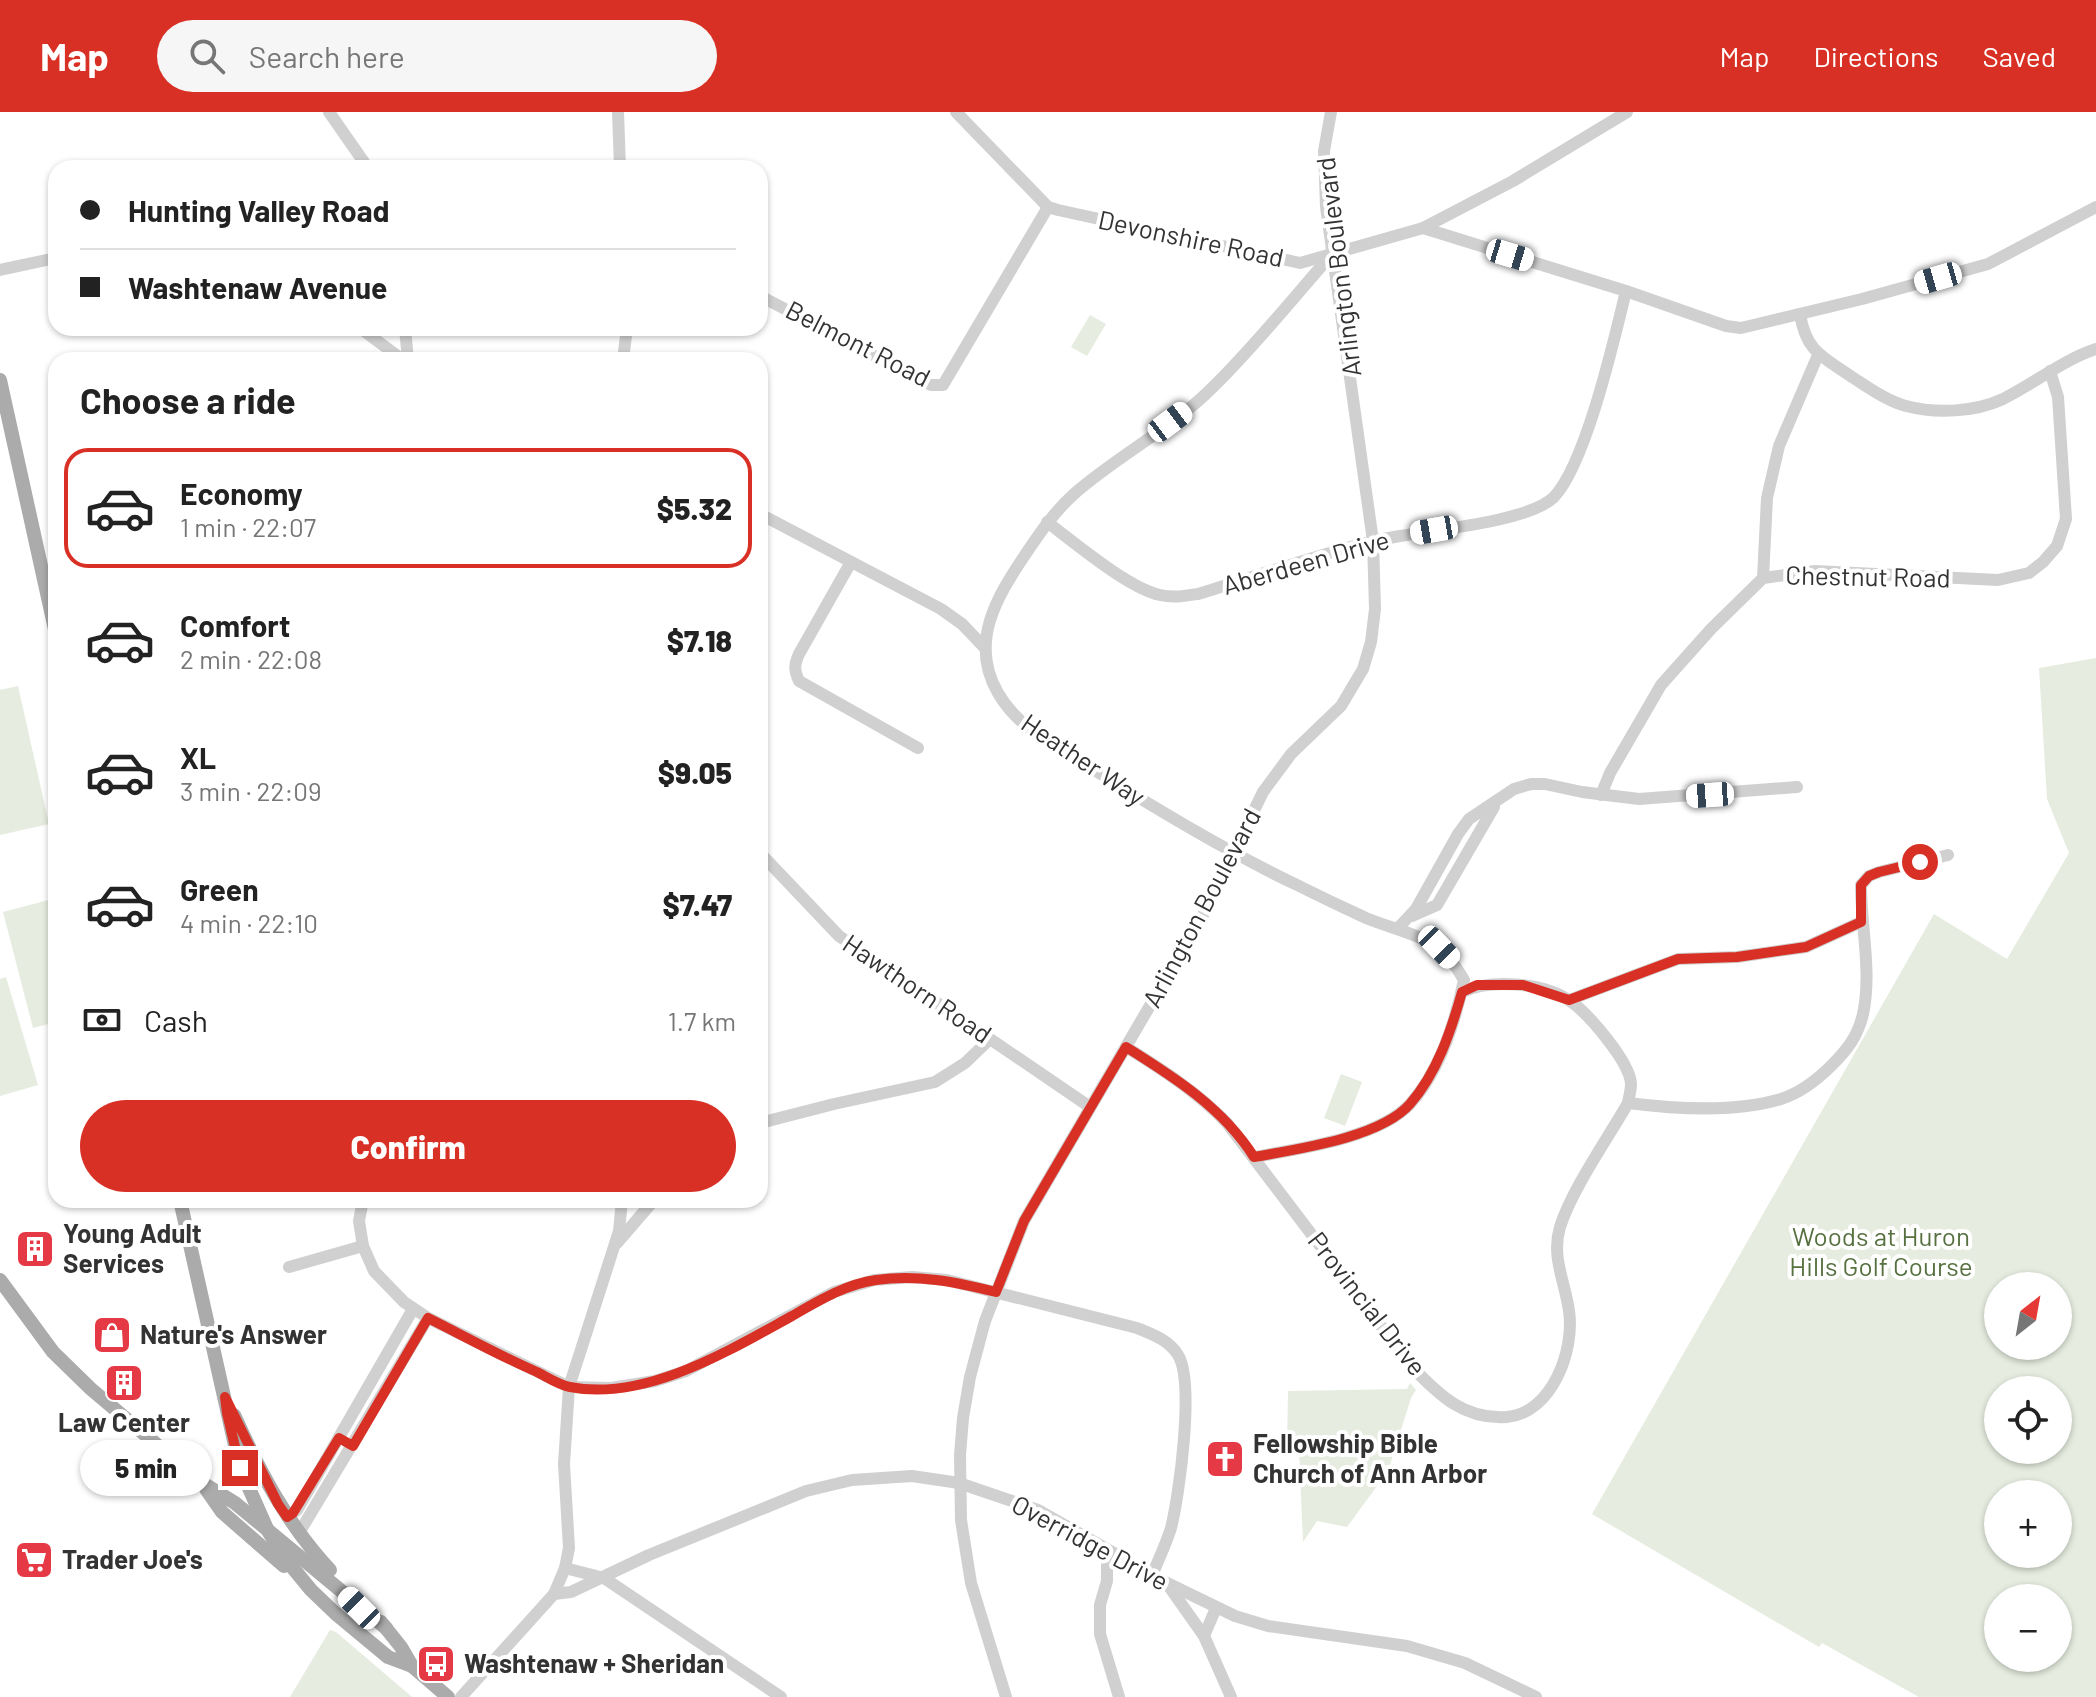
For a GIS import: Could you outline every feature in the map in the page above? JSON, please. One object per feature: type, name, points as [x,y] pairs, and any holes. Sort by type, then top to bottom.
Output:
[{"type":"main road","points":[[0,380],[48,598]]},
{"type":"main road","points":[[182,1208],[240,1468],[268,1531],[311,1590]]},
{"type":"main road","points":[[0,1280],[53,1352],[91,1389],[201,1482],[232,1501],[386,1628]]},
{"type":"main road","points":[[225,1397],[258,1467],[287,1517],[314,1553],[386,1628],[412,1666],[448,1697]]},
{"type":"main road","points":[[201,1482],[222,1512],[311,1590],[388,1657],[412,1666]]},
{"type":"street","points":[[329,112],[362,160]]},
{"type":"street","points":[[618,112],[620,160]]},
{"type":"street","points":[[956,112],[1048,207]]},
{"type":"street","name":"Arlington Boulevard","points":[[1006,1697],[971,1583],[961,1520],[959,1483],[963,1418],[985,1321],[1024,1221],[1203,915],[1276,772],[1305,739],[1341,706],[1363,669],[1371,642],[1375,609],[1373,541],[1323,170],[1331,112]]},
{"type":"street","name":"Devonshire Road","points":[[1048,207],[1300,263],[1423,228],[1513,181],[1627,112]]},
{"type":"street","name":"Belmont Road","points":[[768,300],[931,385],[943,385],[1048,207]]},
{"type":"street","points":[[1423,228],[1626,291],[1726,326],[1741,328],[1988,264],[2096,207]]},
{"type":"street","name":"Heather Way","points":[[1333,253],[1212,388],[1190,408],[1073,495],[1047,522],[1000,592],[990,615],[985,648],[989,674],[998,694],[1034,732],[1233,854],[1370,919],[1399,927],[1439,947],[1456,965],[1464,980],[1462,992]]},
{"type":"street","points":[[0,270],[48,260]]},
{"type":"street","name":"Aberdeen Drive","points":[[1047,522],[1134,584],[1156,594],[1175,597],[1198,594],[1373,541],[1525,514],[1552,499],[1567,479],[1581,446],[1626,291]]},
{"type":"street","points":[[1800,314],[1809,346],[1818,355],[1880,395],[1906,406],[1930,410],[1984,407],[2096,349]]},
{"type":"street","points":[[371,336],[394,352]]},
{"type":"street","points":[[1763,578],[1767,498],[1779,446],[1818,355]]},
{"type":"street","name":"Chestnut Road","points":[[1601,795],[1610,773],[1661,685],[1711,629],[1763,578],[1815,571],[1998,580],[2029,573],[2043,562],[2057,546],[2066,519],[2058,397],[2050,371]]},
{"type":"street","points":[[768,518],[941,609],[962,624],[985,648]]},
{"type":"street","points":[[851,562],[799,654],[794,666],[795,673],[799,681],[918,748]]},
{"type":"street","points":[[1399,927],[1411,917],[1469,819],[1514,789],[1531,784],[1561,786],[1639,799],[1797,787]]},
{"type":"street","points":[[1254,1157],[1331,1143],[1374,1127],[1409,1106],[1443,1050],[1462,992],[1477,985],[1523,985],[1569,1000],[1600,1031],[1625,1063],[1631,1084],[1628,1103],[1663,1107],[1734,1106],[1782,1099],[1822,1075],[1849,1048],[1863,1012],[1867,977],[1861,922],[1861,885],[1869,876],[1948,855]]},
{"type":"street","name":"Hawthorn Road","points":[[768,861],[839,936],[1090,1107]]},
{"type":"street","points":[[1569,1000],[1678,959],[1737,957],[1806,947],[1861,922]]},
{"type":"street","points":[[768,1121],[935,1082],[965,1063],[990,1039]]},
{"type":"street","name":"Provincial Drive","points":[[1126,1047],[1205,1100],[1254,1157],[1413,1368],[1434,1389],[1464,1410],[1488,1418],[1515,1416],[1535,1405],[1560,1371],[1570,1324],[1557,1261],[1561,1226],[1628,1103]]},
{"type":"street","points":[[361,1208],[359,1221],[363,1246],[374,1271],[385,1286],[428,1318],[569,1387],[611,1388],[655,1381],[686,1371],[725,1353],[834,1292],[874,1280],[912,1277],[947,1280],[1137,1328],[1167,1342],[1179,1356],[1185,1373],[1185,1417],[1172,1525],[1152,1575]]},
{"type":"street","points":[[461,1697],[554,1594],[565,1568],[569,1548],[564,1464],[569,1387],[614,1245],[621,1208]]},
{"type":"street","points":[[614,1245],[647,1208]]},
{"type":"street","points":[[289,1267],[363,1246]]},
{"type":"street","points":[[287,1517],[297,1510],[413,1309]]},
{"type":"street","points":[[299,1533],[428,1318]]},
{"type":"street","points":[[339,1438],[353,1446]]},
{"type":"street","name":"Overridge Drive","points":[[554,1594],[571,1592],[649,1555],[806,1491],[852,1480],[912,1476],[959,1483],[1038,1510],[1216,1608],[1268,1626],[1407,1646],[1465,1663],[1536,1697]]},
{"type":"street","points":[[1107,1550],[1107,1581],[1100,1605],[1100,1634],[1119,1697]]},
{"type":"street","points":[[565,1568],[604,1578],[781,1697]]},
{"type":"street","points":[[1165,1582],[1204,1636],[1231,1697]]},
{"type":"street","points":[[1204,1636],[1216,1608]]},
{"type":"green space","points":[[1090,315],[1106,324],[1087,356],[1071,347]]},
{"type":"green space","name":"Woods at Huron Hills Golf Course","points":[[2096,658],[2096,1697],[1919,1697],[1822,1643],[1819,1647],[1592,1514],[1934,914],[2007,959],[2069,853],[2047,799],[2039,668]]},
{"type":"green space","points":[[18,686],[48,824],[0,835],[0,690]]},
{"type":"green space","points":[[48,900],[48,1024],[33,1028],[3,912]]},
{"type":"green space","points":[[6,977],[38,1085],[0,1096],[0,979]]},
{"type":"green space","points":[[1341,1074],[1362,1082],[1345,1126],[1324,1118]]},
{"type":"green space","points":[[1410,1383],[1416,1390],[1388,1471],[1347,1527],[1317,1521],[1303,1542],[1299,1448],[1287,1448],[1288,1391],[1407,1389]]},
{"type":"green space","points":[[330,1630],[336,1632],[412,1697],[290,1697]]},
{"type":"place","name":"Young Adult Services","points":[[35,1249]]},
{"type":"place","name":"Nature's Answer","points":[[112,1335]]},
{"type":"place","name":"Law Center","points":[[124,1383]]},
{"type":"place","name":"Fellowship Bible Church of Ann Arbor","points":[[1225,1459]]},
{"type":"place","name":"Trader Joe's","points":[[34,1560]]},
{"type":"place","name":"Washtenaw + Sheridan","points":[[436,1664]]},
{"type":"route","points":[[240,1468],[225,1397],[278,1504],[287,1517],[297,1510],[339,1438],[353,1446],[428,1318],[569,1387],[611,1388],[655,1381],[686,1371],[725,1353],[834,1292],[874,1280],[912,1277],[947,1280],[996,1292],[1024,1221],[1126,1047],[1205,1100],[1254,1157],[1331,1143],[1374,1127],[1409,1106],[1443,1050],[1462,992],[1477,985],[1523,985],[1569,1000],[1678,959],[1737,957],[1806,947],[1861,922],[1861,885],[1869,876],[1920,862]]}]
